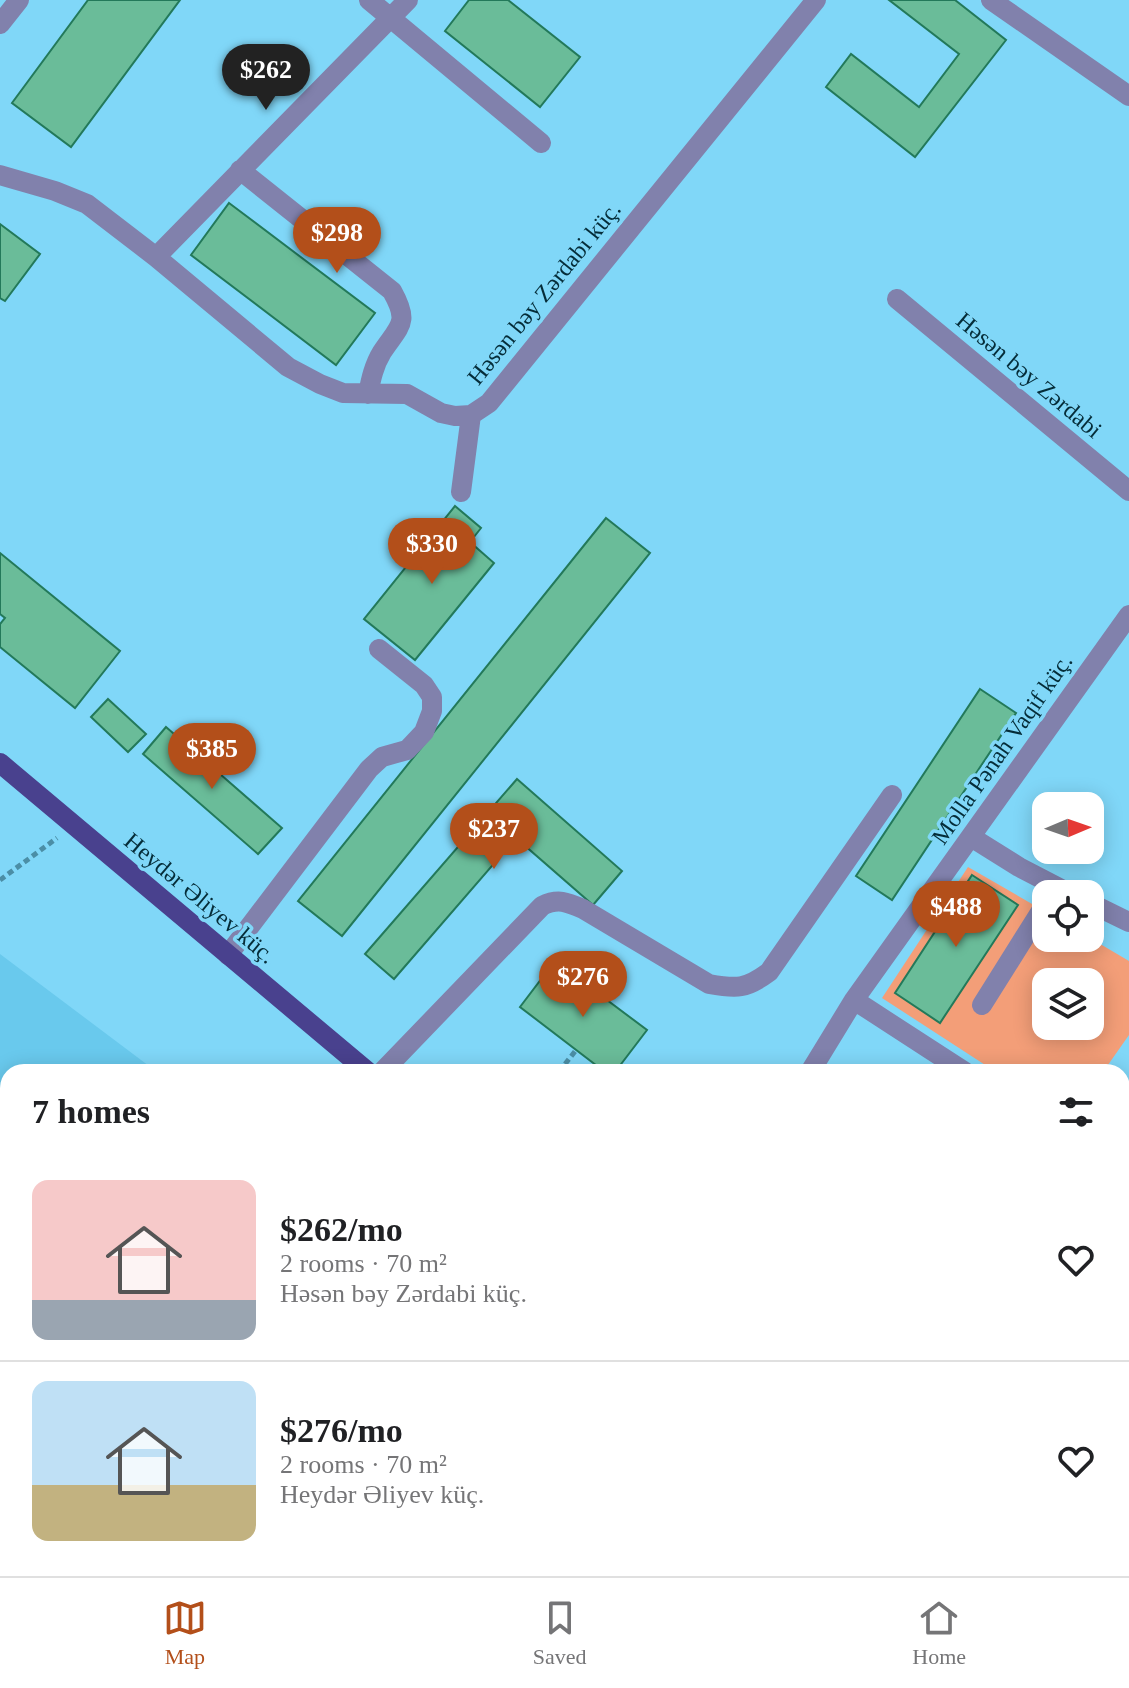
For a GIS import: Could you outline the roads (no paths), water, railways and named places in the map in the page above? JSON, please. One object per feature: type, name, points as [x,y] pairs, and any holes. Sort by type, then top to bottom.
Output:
[{"type":"main road","name":"Heydər Əliyev küç.","points":[[0,763],[358,1064]]},
{"type":"street","points":[[0,24],[19,0]]},
{"type":"street","points":[[369,0],[541,143]]},
{"type":"street","points":[[156,257],[408,0]]},
{"type":"street","name":"Həsən bəy Zərdabi küç.","points":[[0,175],[87,204],[288,367],[343,393],[407,394],[441,413],[471,415],[489,403],[816,0]]},
{"type":"street","points":[[991,0],[1129,96]]},
{"type":"street","points":[[240,170],[392,291],[402,310],[401,328],[375,366],[368,394]]},
{"type":"street","name":"Həsən bəy Zərdabi","points":[[897,299],[1129,491]]},
{"type":"street","points":[[461,492],[471,415]]},
{"type":"street","name":"Molla Pənah Vaqif küç.","points":[[815,1064],[854,1000],[1129,615]]},
{"type":"street","points":[[228,955],[369,769],[382,757],[407,750],[424,732],[432,711],[432,697],[424,685],[379,649]]},
{"type":"street","points":[[390,1064],[542,906],[553,901],[583,909],[709,984],[730,988],[751,986],[769,972],[892,795]]},
{"type":"street","points":[[971,837],[1034,880]]},
{"type":"street","points":[[1104,910],[1129,922]]},
{"type":"street","points":[[982,1005],[1032,931]]},
{"type":"street","points":[[854,1000],[953,1064]]}]
